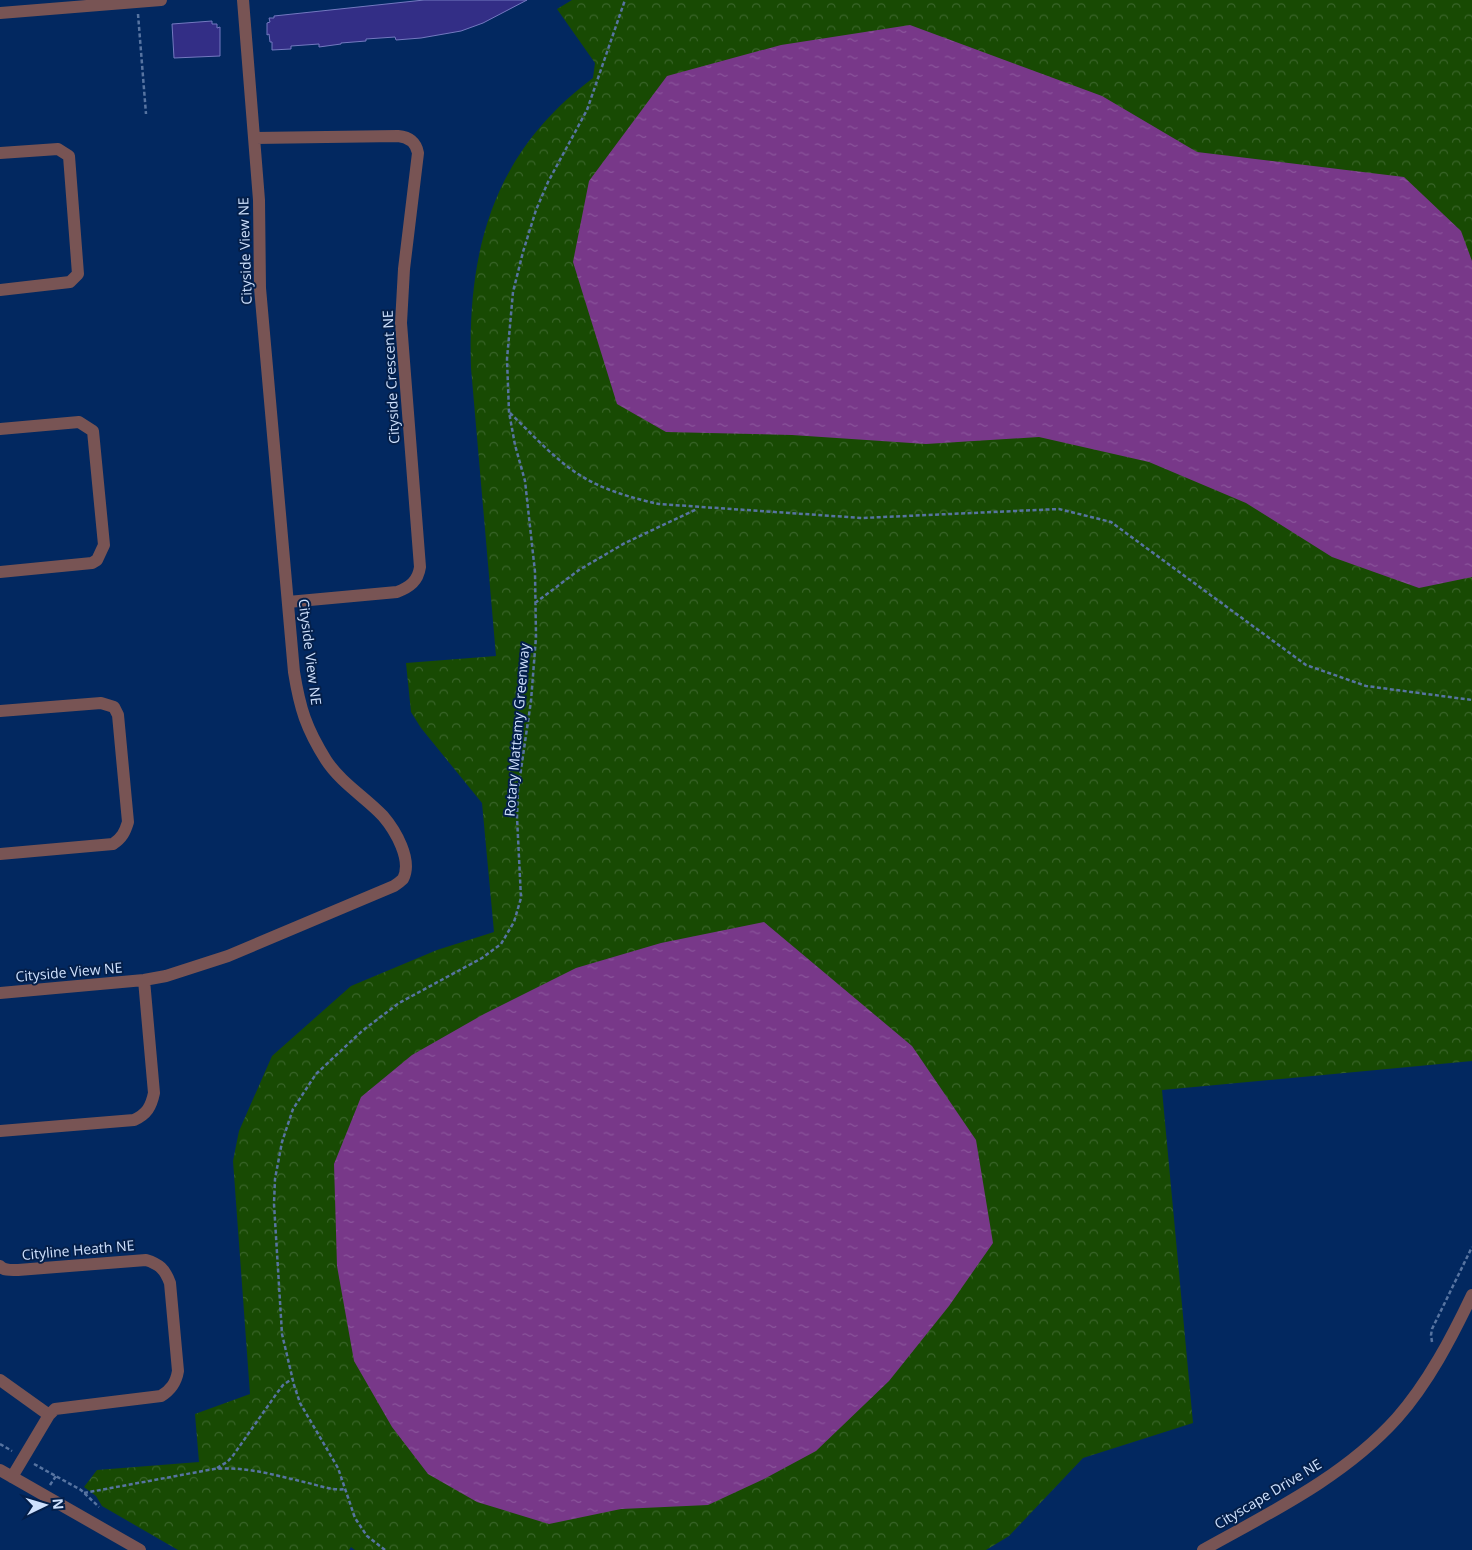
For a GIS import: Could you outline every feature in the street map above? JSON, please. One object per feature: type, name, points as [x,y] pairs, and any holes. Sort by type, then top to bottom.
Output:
[{"type":"street","points":[[0,13],[161,0]]},
{"type":"street","name":"Cityside View NE","points":[[0,993],[144,980],[166,976],[228,956],[394,886],[402,879],[406,861],[404,852],[384,818],[335,773],[310,734],[303,716],[294,672],[260,288],[260,225],[255,138],[243,0]]},
{"type":"street","name":"Cityside Crescent NE","points":[[255,138],[406,136],[417,147],[418,153],[404,269],[401,323],[420,567],[419,575],[415,582],[397,592],[288,602]]},
{"type":"street","points":[[0,153],[58,149],[68,156],[78,274],[70,282],[0,290]]},
{"type":"street","points":[[0,429],[79,422],[93,431],[104,545],[97,560],[92,563],[0,572]]},
{"type":"street","points":[[0,711],[101,703],[114,707],[118,715],[128,822],[125,832],[113,844],[0,854]]},
{"type":"street","points":[[0,1131],[134,1120],[143,1116],[148,1111],[154,1093],[144,980]]},
{"type":"street","name":"Cityline Heath NE","points":[[0,1266],[10,1270],[18,1270],[146,1260],[162,1267],[170,1283],[178,1371],[176,1381],[169,1391],[154,1398],[60,1407],[49,1415]]},
{"type":"street","name":"Cityscape Drive NE","points":[[1203,1550],[1314,1487],[1365,1448],[1397,1418],[1433,1368],[1472,1295]]},
{"type":"street","points":[[0,1380],[49,1415],[12,1477]]},
{"type":"street","points":[[0,1470],[140,1550]]},
{"type":"path","name":"Rotary Mattamy Greenway","points":[[385,1550],[367,1536],[359,1526],[338,1468],[300,1403],[292,1378],[282,1334],[274,1204],[275,1179],[282,1142],[293,1109],[316,1074],[362,1031],[399,1003],[482,958],[501,944],[514,922],[521,898],[517,817],[518,790],[531,701],[536,637],[535,572],[525,481],[515,445],[509,412],[508,359],[513,292],[536,210],[548,182],[587,110],[625,0]]},
{"type":"path","points":[[137,2],[146,114]]},
{"type":"path","points":[[509,412],[559,459],[582,477],[638,499],[659,504],[862,518],[1059,509],[1111,522],[1306,665],[1366,686],[1472,700]]},
{"type":"path","points":[[535,603],[579,570],[625,543],[700,508]]},
{"type":"path","points":[[1432,1343],[1432,1329],[1472,1247]]},
{"type":"path","points":[[214,1468],[224,1464],[232,1457],[283,1385],[292,1378]]},
{"type":"path","points":[[0,1444],[8,1449]]},
{"type":"path","points":[[37,1465],[84,1493],[99,1508]]},
{"type":"path","points":[[84,1493],[214,1468],[248,1469],[330,1488],[346,1489]]},
{"type":"path","points":[[49,1485],[56,1476]]},
{"type":"green space","points":[[572,0],[1472,0],[1472,1061],[1162,1090],[1193,1423],[1083,1458],[1009,1536],[986,1550],[355,1550],[351,1547],[349,1550],[178,1550],[102,1506],[96,1496],[84,1487],[97,1470],[199,1462],[195,1414],[250,1394],[233,1161],[239,1131],[272,1056],[351,986],[437,950],[494,932],[482,803],[421,728],[411,712],[406,663],[496,656],[471,368],[471,324],[474,282],[482,243],[493,206],[510,171],[532,138],[559,107],[593,78],[595,63],[557,9]]},
{"type":"water","points":[[910,25],[1102,96],[1197,152],[1404,177],[1461,231],[1472,261],[1472,577],[1419,588],[1332,557],[1246,503],[1149,462],[1039,437],[926,444],[792,435],[666,432],[617,404],[573,262],[589,181],[667,76],[781,45]]},
{"type":"water","points":[[764,922],[912,1046],[976,1140],[993,1243],[949,1306],[889,1381],[816,1451],[764,1479],[708,1505],[621,1509],[549,1524],[477,1502],[428,1474],[392,1427],[354,1361],[337,1266],[334,1164],[361,1097],[412,1055],[484,1014],[576,968],[661,943]]},
{"type":"building","points":[[424,0],[527,0],[483,23],[461,31],[421,38],[396,40],[395,37],[366,39],[366,41],[319,47],[319,44],[291,46],[291,49],[272,50],[272,42],[270,42],[269,34],[267,35],[267,23],[270,22],[269,18],[274,18],[274,16]]},
{"type":"building","points":[[212,21],[212,24],[217,24],[217,28],[220,27],[220,56],[174,58],[172,24]]}]
